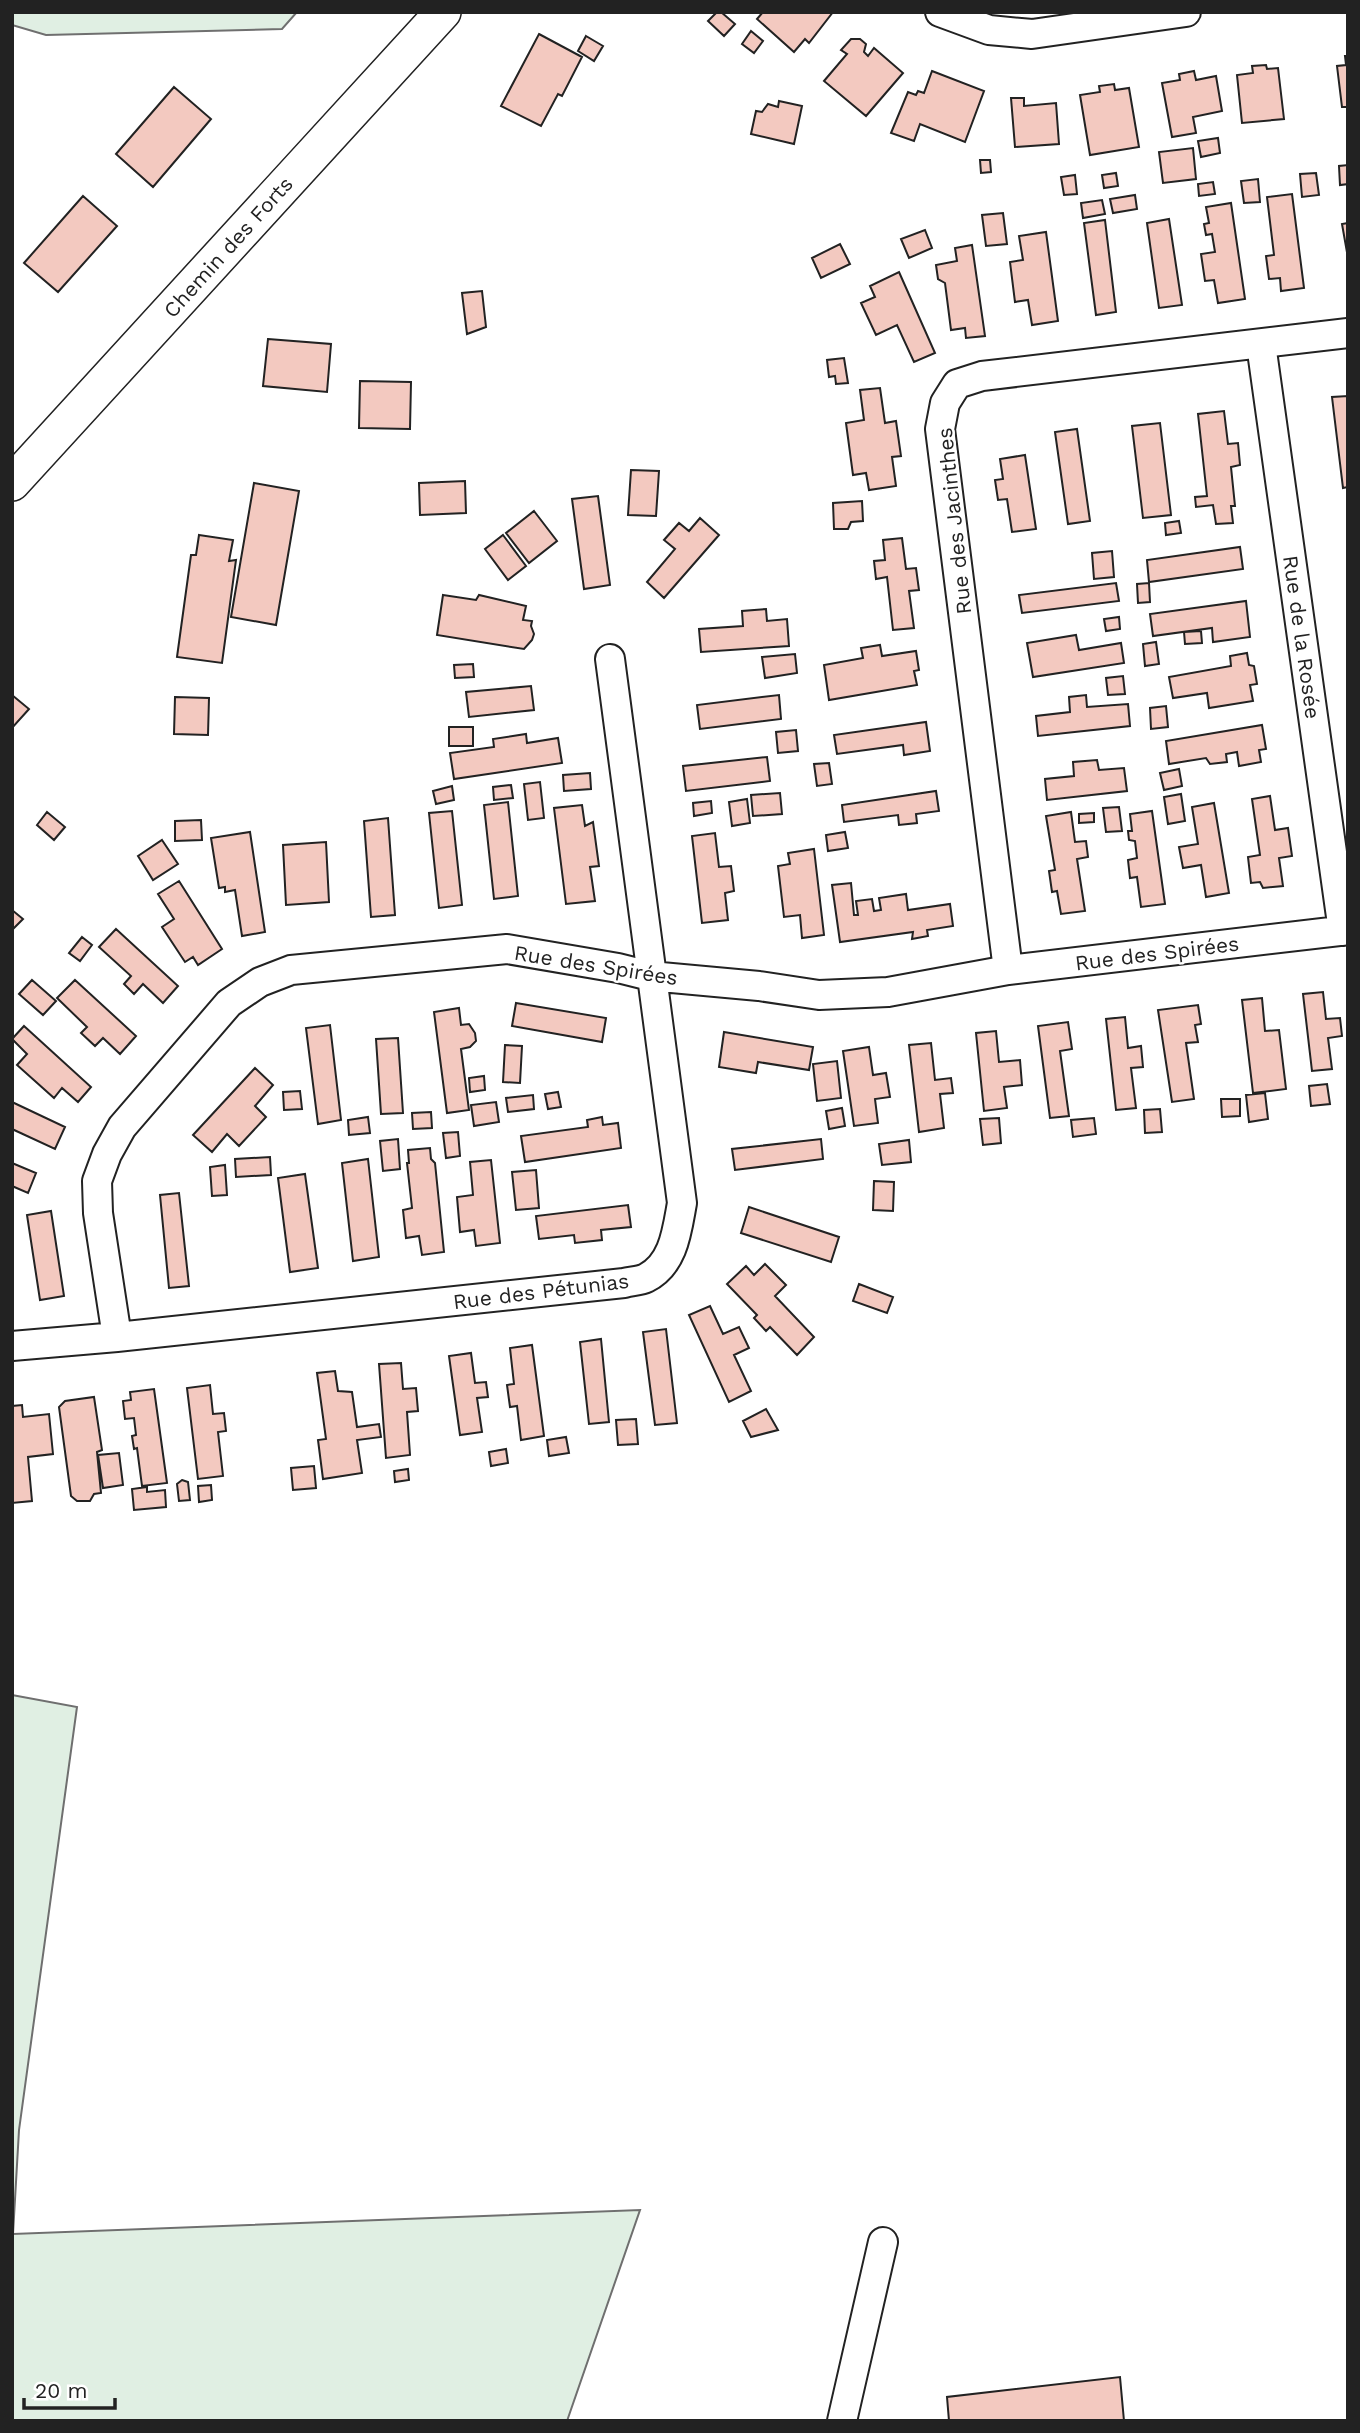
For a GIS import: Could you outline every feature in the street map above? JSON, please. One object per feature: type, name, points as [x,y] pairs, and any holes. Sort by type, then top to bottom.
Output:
[{"type":"street","name":"Chemin des Forts","points":[[12,483],[443,12]]},
{"type":"street","points":[[940,12],[989,30],[1032,34],[1186,12]]},
{"type":"street","name":"Rue des Jacinthes","points":[[1008,970],[940,429],[945,403],[957,384],[982,376],[1348,333]]},
{"type":"street","name":"Rue de la Rosée","points":[[1261,344],[1345,931]]},
{"type":"street","name":"Rue des Pétunias","points":[[12,1346],[610,1284],[646,1278],[666,1261],[676,1234],[682,1203],[610,659]]},
{"type":"street","name":"Rue des Spirées","points":[[117,1337],[98,1213],[97,1181],[103,1163],[122,1127],[229,1003],[260,982],[291,970],[507,950],[618,968],[650,976],[759,986],[819,995],[888,992],[1008,970],[1345,931]]},
{"type":"street","points":[[842,2421],[883,2242]]},
{"type":"green space","points":[[12,12],[297,12],[282,29],[46,35],[12,25]]},
{"type":"green space","points":[[12,1695],[77,1707],[19,2130],[13,2234],[640,2210],[567,2421],[12,2421]]},
{"type":"building","points":[[717,12],[721,12],[735,24],[724,36],[708,21]]},
{"type":"building","points":[[763,12],[833,12],[809,43],[805,39],[794,52],[757,19]]},
{"type":"building","points":[[751,31],[763,41],[754,53],[742,44]]},
{"type":"building","points":[[539,34],[582,57],[562,96],[558,94],[541,126],[501,106]]},
{"type":"building","points":[[586,36],[603,46],[594,61],[578,51]]},
{"type":"building","points":[[851,39],[860,39],[866,44],[864,52],[868,56],[874,48],[903,73],[866,116],[824,81],[847,54],[841,50]]},
{"type":"building","points":[[1345,56],[1348,56],[1348,107],[1342,107],[1337,66],[1346,65]]},
{"type":"building","points":[[1266,65],[1267,69],[1278,68],[1284,119],[1242,123],[1237,75],[1253,73],[1252,66]]},
{"type":"building","points":[[932,71],[984,91],[965,142],[920,124],[914,141],[891,133],[908,92],[916,95],[918,91],[924,93]]},
{"type":"building","points":[[1194,71],[1196,80],[1216,76],[1222,111],[1193,117],[1196,133],[1172,137],[1162,83],[1180,80],[1179,74]]},
{"type":"building","points":[[1114,84],[1115,90],[1129,88],[1139,147],[1090,155],[1080,95],[1100,92],[1099,86]]},
{"type":"building","points":[[174,87],[211,119],[153,187],[116,154]]},
{"type":"building","points":[[1011,98],[1024,98],[1024,106],[1056,103],[1059,144],[1015,147]]},
{"type":"building","points":[[779,101],[802,106],[794,144],[751,134],[756,111],[762,112],[768,104],[778,107]]},
{"type":"building","points":[[1218,138],[1220,153],[1201,157],[1198,141]]},
{"type":"building","points":[[1193,148],[1196,179],[1163,183],[1159,152]]},
{"type":"building","points":[[980,160],[990,160],[991,172],[981,173]]},
{"type":"building","points":[[1348,165],[1348,184],[1340,185],[1339,166]]},
{"type":"building","points":[[1116,173],[1118,186],[1104,188],[1102,175]]},
{"type":"building","points":[[1316,173],[1319,195],[1302,197],[1300,174]]},
{"type":"building","points":[[1075,175],[1077,194],[1064,195],[1061,177]]},
{"type":"building","points":[[1258,179],[1260,202],[1244,203],[1241,181]]},
{"type":"building","points":[[1213,182],[1215,194],[1199,196],[1198,184]]},
{"type":"building","points":[[1292,194],[1304,288],[1281,291],[1280,278],[1269,279],[1266,256],[1274,255],[1267,197]]},
{"type":"building","points":[[1135,195],[1137,209],[1113,213],[1110,199]]},
{"type":"building","points":[[83,196],[117,226],[58,292],[24,263]]},
{"type":"building","points":[[1102,200],[1105,214],[1083,218],[1081,203]]},
{"type":"building","points":[[1231,203],[1245,299],[1218,303],[1214,280],[1205,281],[1201,254],[1215,252],[1212,234],[1206,235],[1204,224],[1209,223],[1206,207]]},
{"type":"building","points":[[1003,213],[1007,244],[986,246],[982,215]]},
{"type":"building","points":[[1169,219],[1182,305],[1159,308],[1147,223]]},
{"type":"building","points":[[1105,220],[1116,312],[1096,315],[1084,223]]},
{"type":"building","points":[[1348,223],[1348,258],[1342,224]]},
{"type":"building","points":[[925,230],[932,248],[909,258],[901,239]]},
{"type":"building","points":[[1046,232],[1058,321],[1032,325],[1028,300],[1015,302],[1010,262],[1023,260],[1019,236]]},
{"type":"building","points":[[840,244],[850,264],[821,278],[812,258]]},
{"type":"building","points":[[972,245],[985,336],[966,338],[965,328],[951,330],[945,283],[938,279],[936,265],[957,261],[955,248]]},
{"type":"building","points":[[899,272],[935,353],[914,362],[897,325],[876,335],[861,303],[875,297],[870,286]]},
{"type":"building","points":[[482,291],[486,327],[467,334],[462,293]]},
{"type":"building","points":[[268,339],[331,344],[327,392],[263,386]]},
{"type":"building","points":[[844,358],[848,383],[836,384],[835,376],[829,377],[827,360]]},
{"type":"building","points":[[360,381],[411,382],[410,429],[359,428]]},
{"type":"building","points":[[880,388],[885,423],[896,421],[901,456],[892,457],[896,486],[869,490],[866,473],[853,475],[846,423],[864,420],[860,390]]},
{"type":"building","points":[[1348,396],[1348,487],[1343,488],[1332,397]]},
{"type":"building","points":[[1224,411],[1228,444],[1238,443],[1240,465],[1231,467],[1235,506],[1231,506],[1233,523],[1216,524],[1213,505],[1196,507],[1195,497],[1207,496],[1198,414]]},
{"type":"building","points":[[1160,423],[1171,515],[1143,518],[1132,426]]},
{"type":"building","points":[[1077,429],[1090,521],[1068,524],[1055,432]]},
{"type":"building","points":[[1025,455],[1036,529],[1012,532],[1007,499],[998,500],[995,480],[1003,479],[1000,459]]},
{"type":"building","points":[[631,470],[659,471],[656,516],[628,515]]},
{"type":"building","points":[[465,481],[466,513],[420,515],[419,483]]},
{"type":"building","points":[[254,483],[299,491],[276,625],[231,617]]},
{"type":"building","points":[[598,496],[610,585],[584,589],[572,499]]},
{"type":"building","points":[[862,501],[863,521],[851,522],[848,529],[834,529],[833,503]]},
{"type":"building","points":[[534,511],[557,541],[529,563],[506,533]]},
{"type":"building","points":[[700,518],[719,535],[664,598],[647,582],[675,549],[664,540],[679,523],[689,531]]},
{"type":"building","points":[[1179,521],[1181,533],[1166,535],[1165,523]]},
{"type":"building","points":[[199,535],[233,540],[229,561],[236,560],[222,663],[177,657],[191,555],[196,555]]},
{"type":"building","points":[[503,535],[526,566],[508,580],[485,549]]},
{"type":"building","points":[[902,538],[906,569],[916,568],[919,590],[909,591],[914,628],[893,630],[887,577],[876,579],[874,561],[885,560],[883,540]]},
{"type":"building","points":[[1240,547],[1243,569],[1149,582],[1147,560]]},
{"type":"building","points":[[1112,551],[1114,577],[1094,579],[1092,553]]},
{"type":"building","points":[[1116,583],[1119,601],[1022,613],[1019,595]]},
{"type":"building","points":[[1149,583],[1150,602],[1138,603],[1137,584]]},
{"type":"building","points":[[443,595],[476,600],[479,595],[526,606],[523,620],[532,621],[532,640],[524,649],[437,635]]},
{"type":"building","points":[[1246,601],[1250,637],[1213,642],[1212,628],[1153,636],[1150,614]]},
{"type":"building","points":[[766,609],[767,621],[787,619],[789,646],[701,652],[699,629],[743,626],[742,611]]},
{"type":"building","points":[[1119,617],[1120,629],[1106,631],[1104,619]]},
{"type":"building","points":[[1201,631],[1202,643],[1185,644],[1184,632]]},
{"type":"building","points":[[1076,635],[1079,650],[1121,643],[1124,663],[1033,677],[1027,643]]},
{"type":"building","points":[[1156,642],[1159,664],[1145,666],[1143,644]]},
{"type":"building","points":[[880,645],[882,656],[916,651],[919,670],[914,671],[917,685],[829,700],[824,665],[863,658],[861,648]]},
{"type":"building","points":[[1247,653],[1249,665],[1254,666],[1257,684],[1250,685],[1253,701],[1209,708],[1207,693],[1173,698],[1169,677],[1231,666],[1230,656]]},
{"type":"building","points":[[795,654],[797,673],[765,678],[762,657]]},
{"type":"building","points":[[473,664],[474,677],[455,678],[454,665]]},
{"type":"building","points":[[1123,676],[1125,694],[1108,695],[1106,678]]},
{"type":"building","points":[[531,686],[534,710],[469,717],[466,692]]},
{"type":"building","points":[[12,695],[29,709],[12,728]]},
{"type":"building","points":[[779,695],[781,719],[700,729],[697,705]]},
{"type":"building","points":[[1086,695],[1087,707],[1128,704],[1130,726],[1038,736],[1036,716],[1070,712],[1069,697]]},
{"type":"building","points":[[175,697],[209,698],[208,735],[174,734]]},
{"type":"building","points":[[1166,706],[1168,727],[1151,729],[1150,708]]},
{"type":"building","points":[[926,722],[930,751],[904,755],[903,745],[837,754],[834,735]]},
{"type":"building","points":[[1262,725],[1266,749],[1259,750],[1261,762],[1239,766],[1237,752],[1226,754],[1227,762],[1210,764],[1206,758],[1169,764],[1166,741]]},
{"type":"building","points":[[449,727],[473,727],[473,746],[449,746]]},
{"type":"building","points":[[796,730],[798,751],[778,753],[776,732]]},
{"type":"building","points":[[526,734],[527,743],[558,738],[562,763],[454,779],[450,753],[494,747],[493,739]]},
{"type":"building","points":[[767,757],[770,781],[686,791],[683,766]]},
{"type":"building","points":[[1097,760],[1099,770],[1124,768],[1127,791],[1047,800],[1045,779],[1074,776],[1073,762]]},
{"type":"building","points":[[829,763],[832,784],[817,786],[814,764]]},
{"type":"building","points":[[1179,769],[1182,786],[1164,790],[1160,773]]},
{"type":"building","points":[[590,773],[591,789],[564,791],[563,775]]},
{"type":"building","points":[[540,782],[544,818],[528,820],[524,784]]},
{"type":"building","points":[[511,785],[513,798],[494,800],[493,787]]},
{"type":"building","points":[[452,786],[454,800],[436,804],[433,791]]},
{"type":"building","points":[[936,791],[939,811],[916,814],[917,823],[899,825],[898,815],[844,822],[842,805]]},
{"type":"building","points":[[780,793],[782,814],[753,816],[751,795]]},
{"type":"building","points":[[1181,794],[1185,821],[1168,824],[1164,797]]},
{"type":"building","points":[[1270,796],[1275,830],[1288,828],[1292,856],[1279,858],[1283,886],[1263,888],[1260,882],[1251,883],[1248,857],[1260,855],[1252,799]]},
{"type":"building","points":[[747,799],[750,823],[732,826],[729,802]]},
{"type":"building","points":[[711,801],[712,813],[694,816],[693,803]]},
{"type":"building","points":[[508,802],[518,896],[494,899],[484,805]]},
{"type":"building","points":[[1214,803],[1229,893],[1206,897],[1201,865],[1183,868],[1179,847],[1198,844],[1192,807]]},
{"type":"building","points":[[582,805],[585,826],[593,822],[599,866],[590,867],[595,901],[566,904],[554,808]]},
{"type":"building","points":[[1119,807],[1122,831],[1106,832],[1103,808]]},
{"type":"building","points":[[452,811],[462,905],[439,908],[429,813]]},
{"type":"building","points":[[1152,811],[1165,904],[1141,907],[1137,877],[1130,878],[1128,860],[1137,858],[1135,841],[1129,840],[1128,831],[1132,831],[1130,814]]},
{"type":"building","points":[[47,812],[65,827],[54,840],[37,825]]},
{"type":"building","points":[[1071,812],[1075,842],[1086,841],[1088,857],[1077,859],[1085,911],[1061,914],[1057,891],[1052,892],[1049,871],[1055,870],[1046,816]]},
{"type":"building","points":[[1094,813],[1094,822],[1079,823],[1079,814]]},
{"type":"building","points":[[388,818],[395,915],[371,917],[364,821]]},
{"type":"building","points":[[201,820],[202,840],[175,841],[175,821]]},
{"type":"building","points":[[250,832],[265,932],[242,936],[235,890],[225,892],[225,887],[219,888],[211,838]]},
{"type":"building","points":[[845,832],[848,848],[828,851],[826,835]]},
{"type":"building","points":[[715,833],[719,867],[731,866],[734,891],[725,893],[728,920],[702,923],[692,836]]},
{"type":"building","points":[[162,840],[178,864],[153,880],[138,856]]},
{"type":"building","points":[[326,842],[329,902],[286,905],[283,845]]},
{"type":"building","points":[[814,849],[824,935],[802,938],[800,915],[784,917],[778,866],[790,864],[788,853]]},
{"type":"building","points":[[179,881],[222,949],[198,965],[193,957],[185,962],[162,927],[174,919],[158,894]]},
{"type":"building","points":[[851,883],[854,915],[858,915],[856,901],[872,899],[874,911],[881,910],[879,898],[906,894],[908,910],[950,904],[953,926],[927,930],[928,936],[912,939],[913,932],[840,942],[832,885]]},
{"type":"building","points":[[12,910],[23,919],[12,930]]},
{"type":"building","points":[[116,929],[178,986],[163,1003],[143,984],[134,994],[124,984],[131,976],[99,947]]},
{"type":"building","points":[[82,937],[92,945],[80,961],[69,953]]},
{"type":"building","points":[[32,980],[56,1001],[43,1015],[19,994]]},
{"type":"building","points":[[75,980],[136,1036],[120,1054],[103,1038],[95,1046],[81,1033],[87,1027],[57,998]]},
{"type":"building","points":[[1323,992],[1326,1019],[1340,1018],[1342,1036],[1328,1038],[1332,1069],[1312,1071],[1303,994]]},
{"type":"building","points":[[1262,998],[1265,1031],[1279,1030],[1286,1089],[1253,1093],[1242,1000]]},
{"type":"building","points":[[516,1003],[606,1018],[602,1042],[512,1026]]},
{"type":"building","points":[[1198,1005],[1201,1024],[1195,1025],[1198,1042],[1186,1043],[1194,1099],[1172,1102],[1158,1010]]},
{"type":"building","points":[[459,1008],[461,1025],[469,1024],[475,1033],[476,1041],[470,1047],[461,1049],[469,1110],[447,1113],[434,1012]]},
{"type":"building","points":[[1125,1017],[1128,1048],[1141,1046],[1143,1067],[1131,1068],[1136,1108],[1116,1110],[1106,1019]]},
{"type":"building","points":[[1068,1022],[1072,1049],[1060,1051],[1069,1116],[1050,1118],[1038,1026]]},
{"type":"building","points":[[330,1025],[341,1120],[318,1124],[306,1028]]},
{"type":"building","points":[[24,1026],[91,1087],[78,1102],[62,1088],[54,1098],[17,1065],[27,1054],[12,1039]]},
{"type":"building","points":[[996,1031],[999,1062],[1020,1060],[1022,1085],[1004,1087],[1007,1108],[984,1111],[976,1033]]},
{"type":"building","points":[[724,1032],[813,1047],[809,1070],[758,1062],[756,1073],[719,1067]]},
{"type":"building","points":[[398,1038],[403,1113],[381,1114],[376,1039]]},
{"type":"building","points":[[931,1043],[935,1080],[951,1078],[953,1093],[940,1094],[944,1128],[919,1132],[909,1045]]},
{"type":"building","points":[[505,1045],[522,1046],[520,1083],[503,1082]]},
{"type":"building","points":[[869,1047],[873,1075],[886,1073],[890,1097],[875,1099],[878,1123],[854,1126],[843,1051]]},
{"type":"building","points":[[837,1061],[841,1098],[817,1101],[813,1064]]},
{"type":"building","points":[[255,1068],[273,1085],[255,1106],[266,1117],[239,1146],[227,1134],[212,1152],[193,1135]]},
{"type":"building","points":[[484,1076],[485,1090],[470,1092],[469,1078]]},
{"type":"building","points":[[1327,1084],[1330,1104],[1311,1106],[1309,1086]]},
{"type":"building","points":[[300,1091],[302,1109],[284,1110],[283,1092]]},
{"type":"building","points":[[558,1092],[561,1107],[548,1109],[545,1094]]},
{"type":"building","points":[[1265,1093],[1268,1119],[1249,1122],[1246,1095]]},
{"type":"building","points":[[533,1095],[534,1109],[508,1112],[506,1098]]},
{"type":"building","points":[[1221,1099],[1240,1099],[1240,1116],[1222,1117]]},
{"type":"building","points":[[12,1102],[65,1127],[55,1149],[12,1129]]},
{"type":"building","points":[[496,1102],[499,1122],[474,1126],[471,1105]]},
{"type":"building","points":[[842,1108],[845,1126],[829,1129],[826,1111]]},
{"type":"building","points":[[1160,1109],[1162,1132],[1145,1133],[1144,1110]]},
{"type":"building","points":[[431,1112],[432,1128],[413,1129],[412,1113]]},
{"type":"building","points":[[368,1117],[370,1133],[349,1135],[348,1120]]},
{"type":"building","points":[[602,1117],[603,1125],[618,1123],[621,1148],[525,1162],[521,1136],[588,1127],[587,1120]]},
{"type":"building","points":[[999,1118],[1001,1143],[983,1145],[980,1119]]},
{"type":"building","points":[[1094,1118],[1096,1134],[1073,1137],[1071,1120]]},
{"type":"building","points":[[458,1132],[460,1156],[446,1158],[443,1133]]},
{"type":"building","points":[[398,1139],[400,1169],[383,1171],[380,1141]]},
{"type":"building","points":[[821,1139],[823,1159],[735,1170],[732,1149]]},
{"type":"building","points":[[909,1140],[911,1162],[882,1165],[879,1144]]},
{"type":"building","points":[[430,1148],[431,1159],[435,1163],[444,1252],[422,1255],[419,1236],[406,1238],[403,1210],[412,1208],[408,1150]]},
{"type":"building","points":[[270,1157],[271,1175],[236,1177],[235,1159]]},
{"type":"building","points":[[368,1159],[379,1257],[353,1261],[342,1163]]},
{"type":"building","points":[[491,1160],[500,1243],[476,1246],[474,1230],[460,1232],[457,1197],[473,1195],[470,1162]]},
{"type":"building","points":[[12,1163],[36,1173],[28,1193],[12,1186]]},
{"type":"building","points":[[225,1165],[227,1195],[212,1196],[210,1167]]},
{"type":"building","points":[[536,1170],[539,1208],[516,1210],[512,1172]]},
{"type":"building","points":[[305,1174],[318,1268],[290,1272],[278,1178]]},
{"type":"building","points":[[874,1181],[894,1182],[893,1211],[873,1210]]},
{"type":"building","points":[[179,1193],[189,1286],[169,1288],[160,1195]]},
{"type":"building","points":[[628,1205],[631,1227],[601,1230],[602,1240],[575,1243],[574,1235],[539,1239],[536,1216]]},
{"type":"building","points":[[749,1207],[839,1237],[831,1262],[741,1233]]},
{"type":"building","points":[[51,1211],[64,1296],[40,1300],[27,1215]]},
{"type":"building","points":[[765,1264],[786,1285],[775,1296],[814,1337],[797,1355],[770,1327],[766,1331],[754,1318],[757,1315],[727,1284],[746,1266],[754,1275]]},
{"type":"building","points":[[859,1284],[893,1297],[887,1313],[853,1301]]},
{"type":"building","points":[[710,1306],[723,1334],[739,1327],[749,1348],[734,1355],[751,1391],[729,1402],[689,1315]]},
{"type":"building","points":[[666,1329],[677,1423],[655,1425],[643,1332]]},
{"type":"building","points":[[601,1339],[609,1422],[589,1424],[580,1342]]},
{"type":"building","points":[[532,1345],[544,1436],[521,1440],[517,1406],[510,1407],[507,1385],[514,1384],[510,1348]]},
{"type":"building","points":[[471,1353],[475,1383],[486,1382],[488,1397],[477,1398],[482,1432],[460,1435],[449,1356]]},
{"type":"building","points":[[401,1363],[403,1389],[416,1388],[418,1411],[407,1412],[410,1455],[386,1458],[379,1364]]},
{"type":"building","points":[[335,1371],[338,1391],[352,1392],[357,1427],[379,1424],[381,1437],[357,1440],[362,1473],[323,1479],[318,1440],[326,1439],[317,1373]]},
{"type":"building","points":[[210,1385],[213,1414],[224,1413],[226,1431],[218,1432],[223,1476],[198,1479],[187,1388]]},
{"type":"building","points":[[154,1389],[167,1483],[142,1486],[137,1448],[134,1449],[132,1436],[136,1435],[134,1418],[125,1419],[123,1401],[131,1400],[130,1392]]},
{"type":"building","points":[[94,1397],[102,1450],[97,1452],[101,1493],[94,1494],[90,1501],[77,1501],[71,1496],[59,1407],[65,1401]]},
{"type":"building","points":[[22,1405],[23,1417],[49,1414],[53,1454],[28,1457],[32,1501],[12,1503],[12,1406]]},
{"type":"building","points":[[766,1409],[778,1430],[751,1437],[743,1421]]},
{"type":"building","points":[[636,1419],[638,1444],[618,1445],[616,1420]]},
{"type":"building","points":[[566,1437],[569,1453],[549,1456],[547,1440]]},
{"type":"building","points":[[506,1449],[508,1463],[491,1466],[489,1452]]},
{"type":"building","points":[[119,1453],[123,1485],[103,1488],[98,1455]]},
{"type":"building","points":[[314,1466],[316,1488],[293,1490],[291,1468]]},
{"type":"building","points":[[408,1469],[409,1480],[395,1482],[394,1471]]},
{"type":"building","points":[[182,1480],[188,1482],[190,1500],[179,1501],[177,1484]]},
{"type":"building","points":[[211,1485],[212,1500],[199,1502],[198,1486]]},
{"type":"building","points":[[147,1487],[147,1492],[165,1490],[166,1507],[134,1510],[132,1489]]},
{"type":"building","points":[[1120,2377],[1124,2421],[949,2421],[947,2397]]}]
